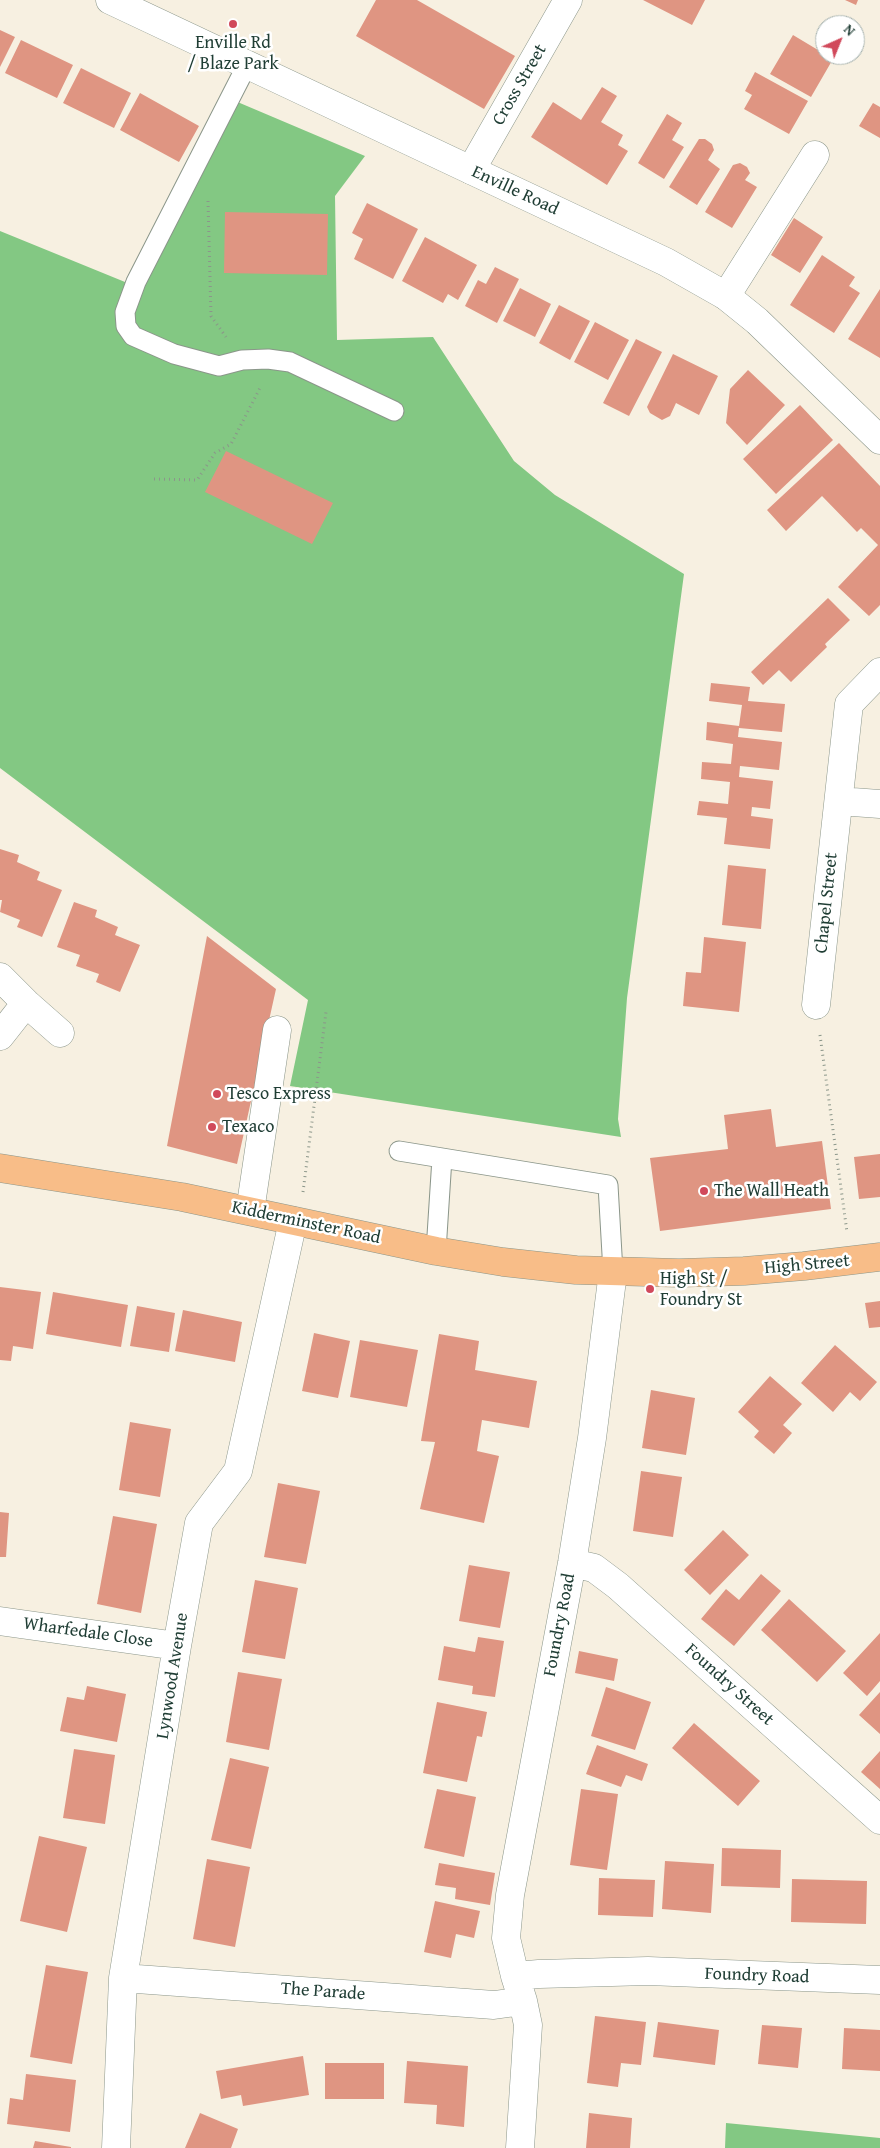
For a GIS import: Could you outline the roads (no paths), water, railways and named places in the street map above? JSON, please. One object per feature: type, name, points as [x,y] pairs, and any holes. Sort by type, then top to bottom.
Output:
[{"type":"highway","name":"Kidderminster Road","points":[[0,1168],[182,1197],[436,1251],[503,1262],[613,1272]]},
{"type":"highway","name":"High Street","points":[[613,1272],[679,1273],[744,1271],[880,1257]]},
{"type":"street","name":"Enville Road","points":[[110,0],[140,7],[247,65],[666,262],[726,296],[757,320],[878,432]]},
{"type":"street","name":"Cross Street","points":[[471,170],[568,0]]},
{"type":"street","points":[[726,296],[816,155]]},
{"type":"street","name":"Chapel Street","points":[[816,1005],[849,704],[880,672]]},
{"type":"street","points":[[839,801],[880,804]]},
{"type":"street","points":[[0,977],[60,1033]]},
{"type":"street","points":[[0,1036],[26,1003]]},
{"type":"street","points":[[250,1211],[278,1030]]},
{"type":"street","name":"Lynwood Avenue","points":[[116,2148],[122,1978],[199,1523],[238,1471],[296,1222]]},
{"type":"street","name":"Foundry Road","points":[[613,1272],[592,1438],[572,1563],[510,1895],[506,1938],[519,1989],[539,1974],[648,1971],[880,1980]]},
{"type":"street","name":"Foundry Street","points":[[572,1563],[594,1568],[618,1586],[880,1820]]},
{"type":"street","name":"Wharfedale Close","points":[[0,1621],[177,1646]]},
{"type":"street","name":"The Parade","points":[[122,1978],[494,2005],[519,1989]]},
{"type":"street","points":[[519,1989],[528,2025],[520,2148]]},
{"type":"lane","points":[[247,65],[136,282],[125,312],[126,326],[133,336],[174,354],[219,366],[242,360],[290,362],[394,411]]},
{"type":"lane","points":[[399,1151],[608,1185],[613,1272]]},
{"type":"lane","points":[[436,1251],[442,1158]]},
{"type":"place","name":"Enville Rd / Blaze Park","points":[[233,24]]},
{"type":"place","name":"Tesco Express","points":[[217,1094]]},
{"type":"place","name":"Texaco","points":[[212,1127]]},
{"type":"place","name":"The Wall Heath","points":[[704,1191]]},
{"type":"place","name":"High St / Foundry St","points":[[650,1289]]}]
